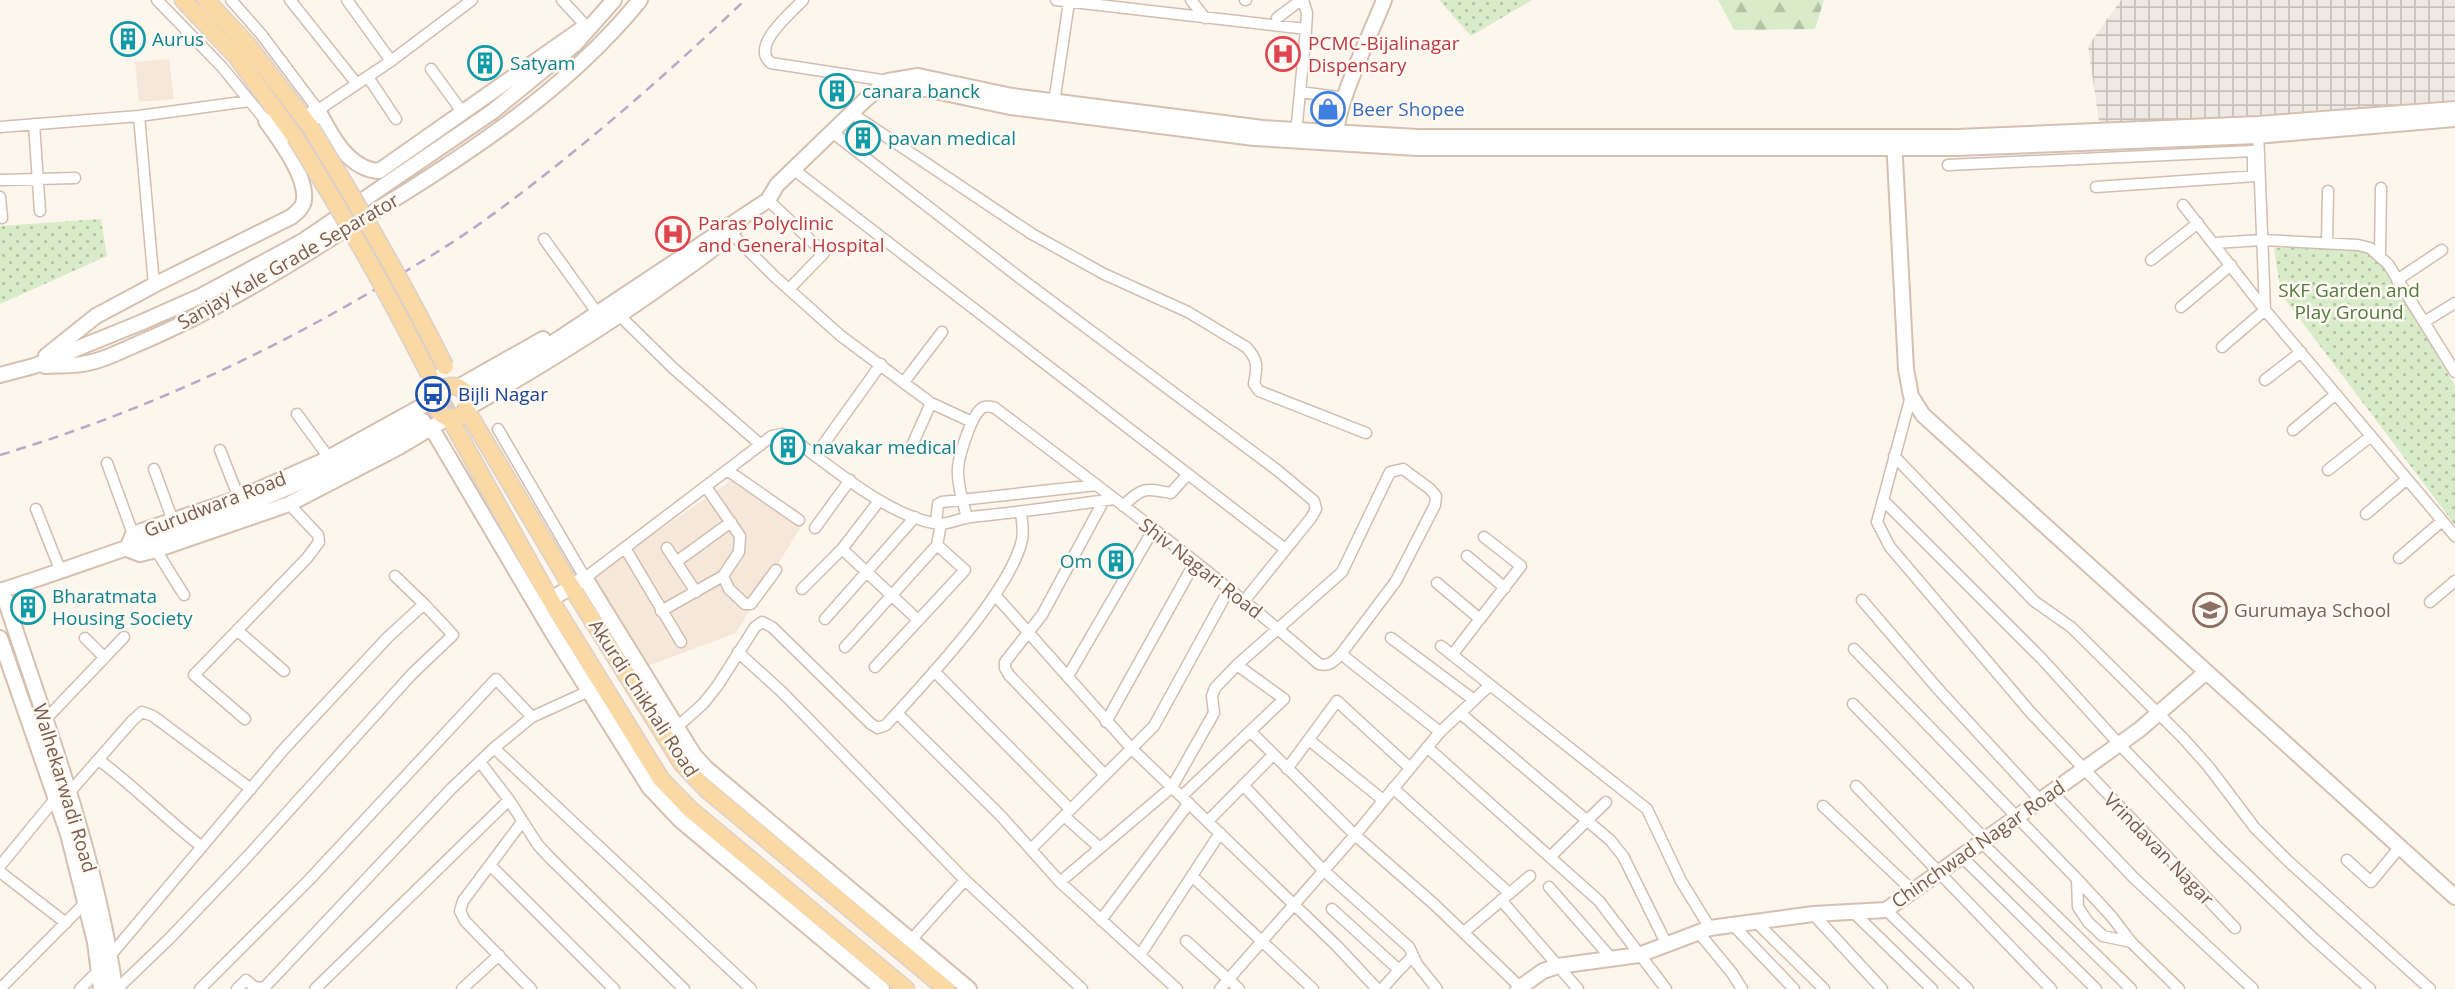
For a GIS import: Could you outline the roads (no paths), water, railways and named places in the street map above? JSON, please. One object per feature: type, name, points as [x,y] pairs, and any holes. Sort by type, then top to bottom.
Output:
[{"type":"main road","points":[[183,0],[236,56],[272,117],[295,137],[395,305],[438,395],[437,408],[449,417],[459,416],[466,409],[466,394],[458,387],[445,366],[410,295],[312,119],[206,0]]},
{"type":"main road","points":[[438,395],[448,387],[458,387]]},
{"type":"main road","name":"Akurdi Chikhali Road","points":[[466,409],[578,582],[682,764],[696,780],[946,989]]},
{"type":"main road","name":"Akurdi Chikhali Road","points":[[449,417],[544,603],[661,779],[678,797],[906,989]]},
{"type":"street","points":[[0,374],[34,366],[96,316],[291,217],[304,202],[301,181],[272,117],[249,101],[192,34],[157,0]]},
{"type":"street","points":[[231,0],[261,34],[312,119],[349,157],[364,168],[379,171],[574,33],[590,25],[562,0]]},
{"type":"street","points":[[290,0],[357,84]]},
{"type":"street","points":[[347,0],[391,61]]},
{"type":"street","points":[[312,119],[472,0]]},
{"type":"street","name":"Sanjay Kale Grade Separator","points":[[34,366],[201,296],[303,241],[492,112],[575,44],[614,0]]},
{"type":"street","name":"Sanjay Kale Grade Separator","points":[[34,366],[84,364],[109,356],[174,328],[238,295],[463,156],[505,126],[590,56],[640,0]]},
{"type":"street","points":[[803,0],[766,41],[763,51],[765,58],[771,63],[895,80],[1010,107],[1336,137],[1417,148],[1894,143],[1985,147],[2455,119]]},
{"type":"street","points":[[1056,0],[1306,29]]},
{"type":"street","points":[[1191,0],[1205,18]]},
{"type":"street","points":[[1277,18],[1302,0],[1307,13],[1295,135]]},
{"type":"street","points":[[1336,137],[1345,98],[1384,0]]},
{"type":"street","points":[[1054,103],[1069,2]]},
{"type":"street","points":[[575,44],[590,56]]},
{"type":"street","points":[[431,69],[463,113]]},
{"type":"street","points":[[482,387],[768,200],[777,185],[852,113],[895,80],[918,76],[1054,103],[1263,128],[1295,135]]},
{"type":"street","points":[[368,77],[396,119]]},
{"type":"street","points":[[1300,92],[1345,98]]},
{"type":"street","points":[[0,127],[139,116],[249,101]]},
{"type":"street","points":[[2258,130],[2455,109]]},
{"type":"street","points":[[852,113],[1055,248],[1104,274],[1188,312],[1247,347],[1258,364],[1254,384],[1259,391],[1366,433]]},
{"type":"street","points":[[139,116],[154,285]]},
{"type":"street","points":[[34,124],[40,211]]},
{"type":"street","points":[[2256,173],[2258,130]]},
{"type":"street","points":[[832,132],[1020,278],[1277,470],[1314,501],[1316,509],[1311,518],[1244,601]]},
{"type":"street","points":[[1894,143],[1906,369],[1911,396],[1932,424],[2455,897]]},
{"type":"street","points":[[1948,165],[2253,151],[2262,240],[2265,310]]},
{"type":"street","points":[[793,169],[1285,549]]},
{"type":"street","points":[[2096,187],[2256,173]]},
{"type":"street","points":[[0,180],[75,177]]},
{"type":"street","points":[[2380,255],[2381,188]]},
{"type":"street","points":[[2327,243],[2328,191]]},
{"type":"street","points":[[0,197],[2,218]]},
{"type":"street","points":[[768,200],[824,253],[789,289]]},
{"type":"street","points":[[2183,205],[2265,310],[2455,536]]},
{"type":"street","points":[[466,409],[561,354],[619,316],[727,238],[748,213]]},
{"type":"street","points":[[458,387],[561,328],[720,218],[748,213]]},
{"type":"street","points":[[2151,260],[2197,223]]},
{"type":"street","points":[[731,233],[841,336],[931,403],[972,422],[958,468],[959,490],[967,518]]},
{"type":"street","points":[[544,239],[593,307]]},
{"type":"street","points":[[2215,243],[2262,240],[2358,245],[2370,248],[2380,255],[2454,366]]},
{"type":"street","points":[[2397,280],[2442,250]]},
{"type":"street","points":[[2181,307],[2231,265]]},
{"type":"street","points":[[2424,322],[2455,303]]},
{"type":"street","points":[[2222,347],[2265,310]]},
{"type":"street","points":[[619,316],[673,368],[761,445]]},
{"type":"street","points":[[904,382],[942,332]]},
{"type":"street","points":[[2265,380],[2301,352]]},
{"type":"street","points":[[815,456],[881,364]]},
{"type":"street","points":[[2293,430],[2336,394]]},
{"type":"street","name":"Gurudwara Road","points":[[438,395],[329,458],[239,498],[133,534],[127,549],[140,554],[156,550],[289,504],[399,447],[427,424],[449,417]]},
{"type":"street","name":"Vrindavan Nagar","points":[[1911,396],[1877,522],[1890,547],[1967,639],[2084,770],[2235,928]]},
{"type":"street","points":[[910,450],[931,403]]},
{"type":"street","name":"Shiv Nagari Road","points":[[972,422],[984,407],[995,408],[1097,485],[1109,499],[1123,506],[1195,562],[1319,664],[1330,664],[1341,654]]},
{"type":"street","points":[[297,414],[329,458]]},
{"type":"street","points":[[1,591],[205,522],[289,488],[427,424],[544,603],[589,691],[649,788],[667,808],[882,989]]},
{"type":"street","points":[[498,429],[578,582],[694,755],[717,779],[969,989]]},
{"type":"street","points":[[544,603],[625,548],[772,436],[782,434],[879,501],[915,517],[938,523],[1109,499]]},
{"type":"street","points":[[2328,470],[2371,436]]},
{"type":"street","points":[[220,450],[239,498]]},
{"type":"street","points":[[1894,456],[2034,601],[2071,627],[2158,713],[2208,766],[2263,836],[2288,861],[2430,989]]},
{"type":"street","points":[[107,463],[133,534]]},
{"type":"street","points":[[1060,882],[1172,787],[1214,713],[1212,696],[1215,688],[1237,665],[1342,572],[1385,478],[1390,472],[1403,468],[1436,496],[1434,505],[1396,581],[1341,654],[1440,732]]},
{"type":"street","points":[[154,469],[173,521]]},
{"type":"street","points":[[727,470],[799,520]]},
{"type":"street","points":[[1123,506],[1138,491],[1146,489],[1171,493],[1188,474]]},
{"type":"street","points":[[2366,514],[2407,479]]},
{"type":"street","points":[[815,528],[850,480]]},
{"type":"street","points":[[845,647],[937,545],[939,503],[1097,485]]},
{"type":"street","points":[[661,611],[723,576],[739,552],[740,536],[706,486]]},
{"type":"street","points":[[1105,775],[1005,668],[1008,656],[1042,614],[1109,499]]},
{"type":"street","points":[[1883,500],[2042,659],[2119,744],[2269,897],[2370,989]]},
{"type":"street","points":[[803,589],[842,549],[879,501]]},
{"type":"street","points":[[245,719],[194,675],[319,542],[318,535],[289,504]]},
{"type":"street","points":[[36,509],[61,572]]},
{"type":"street","points":[[677,727],[703,704],[758,623],[767,622],[871,724],[878,728],[886,725],[995,595],[1022,540],[1021,513]]},
{"type":"street","points":[[825,619],[915,517]]},
{"type":"street","points":[[2399,558],[2442,521]]},
{"type":"street","points":[[676,562],[731,522]]},
{"type":"street","points":[[1068,676],[1153,530]]},
{"type":"street","points":[[1452,655],[1521,566],[1484,537]]},
{"type":"street","points":[[875,667],[965,570],[937,545]]},
{"type":"street","points":[[625,548],[681,642]]},
{"type":"street","points":[[667,548],[696,592]]},
{"type":"street","points":[[842,549],[918,620]]},
{"type":"street","points":[[156,550],[184,595]]},
{"type":"street","points":[[1467,556],[1505,587]]},
{"type":"street","points":[[1107,722],[1195,562]]},
{"type":"street","points":[[723,576],[729,589],[745,604],[751,604],[776,570]]},
{"type":"street","points":[[116,989],[169,939],[412,674],[453,635],[395,576]]},
{"type":"street","points":[[2430,602],[2455,581]]},
{"type":"street","points":[[1437,583],[1480,619]]},
{"type":"street","points":[[1031,849],[1154,726],[1229,589]]},
{"type":"street","name":"Walhekarwadi Road","points":[[1,591],[44,721],[62,796]]},
{"type":"street","points":[[995,595],[1030,631],[1132,749],[1379,989],[1413,956]]},
{"type":"street","points":[[1862,600],[1938,689],[2046,796],[2253,989]]},
{"type":"street","points":[[110,956],[251,789],[387,638],[424,604]]},
{"type":"street","points":[[237,630],[284,671]]},
{"type":"street","points":[[44,721],[124,637]]},
{"type":"street","name":"Walhekarwadi Road","points":[[0,638],[67,811],[101,989]]},
{"type":"street","points":[[85,638],[104,657]]},
{"type":"street","points":[[1391,638],[1474,700]]},
{"type":"street","points":[[1441,646],[1647,809],[1705,931],[1742,989]]},
{"type":"street","points":[[1854,649],[2077,879],[2131,942],[2179,989]]},
{"type":"street","points":[[738,652],[783,693],[965,880],[1082,989]]},
{"type":"street","points":[[1101,920],[1185,800],[1284,699],[1237,665]]},
{"type":"street","points":[[934,671],[1100,848]]},
{"type":"street","name":"Chinchwad Nagar Road","points":[[1519,988],[1543,971],[1558,966],[1639,955],[1666,943],[1732,924],[1813,914],[1885,910],[2084,770],[2205,673]]},
{"type":"street","points":[[200,989],[309,880],[496,679],[532,717]]},
{"type":"street","points":[[1220,989],[1440,732],[1490,685]]},
{"type":"street","points":[[237,989],[246,980],[254,987],[264,988],[494,748],[532,717],[589,691]]},
{"type":"street","points":[[1287,769],[1338,701],[1410,768]]},
{"type":"street","points":[[1853,704],[1984,842],[2132,989]]},
{"type":"street","points":[[0,866],[138,715],[147,712],[251,789]]},
{"type":"street","points":[[897,713],[1060,882],[1177,989]]},
{"type":"street","points":[[1460,713],[1587,820],[1623,856],[1666,943]]},
{"type":"street","points":[[1251,732],[1354,835],[1464,932],[1519,988]]},
{"type":"street","points":[[1309,740],[1383,800]]},
{"type":"street","points":[[1427,747],[1599,901],[1666,989]]},
{"type":"street","points":[[494,748],[751,989]]},
{"type":"street","points":[[1208,821],[1273,755]]},
{"type":"street","points":[[99,760],[202,846]]},
{"type":"street","points":[[480,762],[551,859],[684,989]]},
{"type":"street","points":[[1243,785],[1323,870],[1409,947],[1437,989]]},
{"type":"street","points":[[1856,786],[2051,989]]},
{"type":"street","points":[[1393,788],[1505,896],[1578,989]]},
{"type":"street","points":[[315,989],[509,800]]},
{"type":"street","points":[[1550,856],[1606,802]]},
{"type":"street","points":[[1823,806],[1913,891]]},
{"type":"street","name":"Walhekarwadi Road","points":[[67,811],[80,830],[116,989]]},
{"type":"street","points":[[523,822],[463,901],[460,911],[465,921],[531,989]]},
{"type":"street","points":[[1140,955],[1220,833]]},
{"type":"street","points":[[2347,860],[2371,882],[2399,848]]},
{"type":"street","points":[[1962,857],[2096,989]]},
{"type":"street","points":[[490,865],[614,989]]},
{"type":"street","points":[[0,872],[66,923]]},
{"type":"street","points":[[1464,932],[1530,876]]},
{"type":"street","points":[[1193,877],[1313,989]]},
{"type":"street","points":[[2077,879],[2078,907],[2084,918],[2103,936],[2131,942]]},
{"type":"street","points":[[911,940],[965,880]]},
{"type":"street","points":[[1549,887],[1612,959]]},
{"type":"street","points":[[0,989],[85,903]]},
{"type":"street","points":[[1332,909],[1399,970]]},
{"type":"street","points":[[1885,910],[1968,989]]},
{"type":"street","points":[[1853,912],[1931,989]]},
{"type":"street","points":[[1813,914],[1882,989]]},
{"type":"street","points":[[1755,921],[1824,989]]},
{"type":"street","points":[[1732,924],[1794,989]]},
{"type":"street","points":[[1186,942],[1239,989]]},
{"type":"street","points":[[462,989],[499,955]]},
{"type":"street","points":[[80,989],[98,971]]},
{"type":"tunnel","points":[[423,421],[482,387]]},
{"type":"railway","points":[[0,455],[94,424],[231,366],[319,321],[413,267],[480,224],[561,162],[655,83],[745,0]]},
{"type":"place","name":"Aurus","points":[[128,39]]},
{"type":"place","name":"PCMC-Bijalinagar Dispensary","points":[[1283,54]]},
{"type":"place","name":"Satyam","points":[[485,63]]},
{"type":"place","name":"canara banck","points":[[837,91]]},
{"type":"place","name":"Beer Shopee","points":[[1328,109]]},
{"type":"place","name":"pavan medical","points":[[863,138]]},
{"type":"place","name":"Paras Polyclinic and General Hospital","points":[[673,234]]},
{"type":"place","name":"Bijli Nagar","points":[[433,394]]},
{"type":"place","name":"navakar medical","points":[[788,447]]},
{"type":"place","name":"Om","points":[[1116,561]]},
{"type":"place","name":"Bharatmata Housing Society","points":[[28,607]]},
{"type":"place","name":"Gurumaya School","points":[[2210,610]]},
{"type":"park label","name":"SKF Garden and Play Ground","points":[[2349,301]]}]
